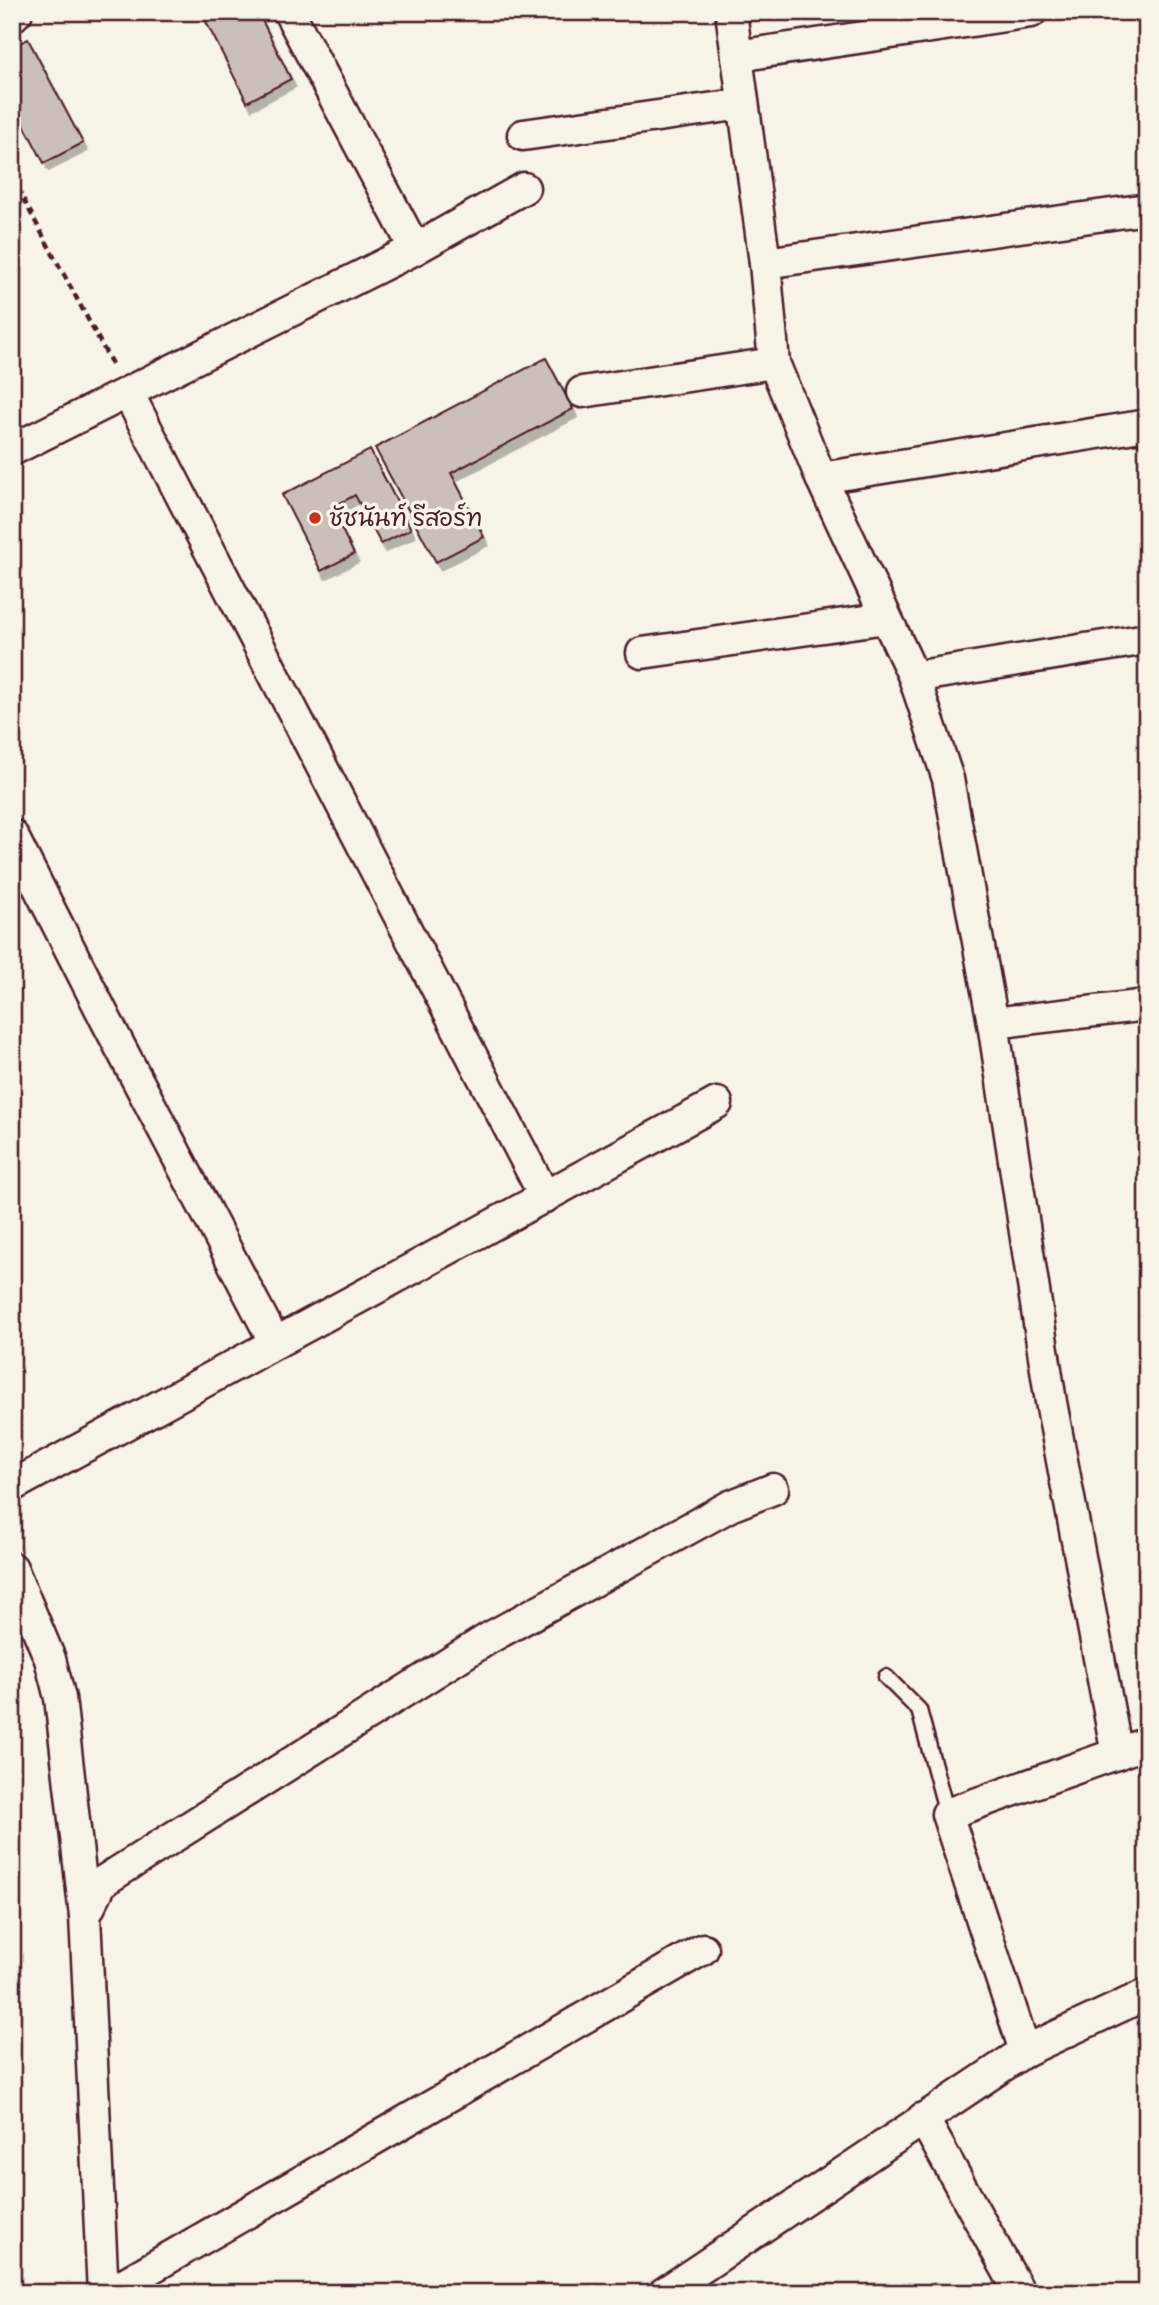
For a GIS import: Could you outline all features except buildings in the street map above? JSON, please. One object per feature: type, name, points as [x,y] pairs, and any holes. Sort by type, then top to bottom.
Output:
[{"type":"street","points":[[12,17],[17,12]]},
{"type":"street","points":[[289,12],[415,249]]},
{"type":"street","points":[[731,12],[765,264],[774,363],[821,478],[914,677],[948,779],[993,1023],[1051,1402],[1117,1754]]},
{"type":"street","points":[[737,56],[1031,12]]},
{"type":"street","points":[[523,135],[743,104]]},
{"type":"street","points":[[12,450],[415,249],[524,188]]},
{"type":"street","points":[[765,264],[1147,209]]},
{"type":"street","points":[[582,392],[774,363]]},
{"type":"street","points":[[128,393],[545,1197]]},
{"type":"street","points":[[821,478],[1147,425]]},
{"type":"street","points":[[642,653],[886,618]]},
{"type":"street","points":[[914,677],[1147,639]]},
{"type":"street","points":[[12,835],[275,1343]]},
{"type":"street","points":[[993,1023],[1147,1005]]},
{"type":"street","points":[[12,1486],[717,1103]]},
{"type":"street","points":[[85,1916],[102,1882],[489,1638],[730,1506],[773,1489]]},
{"type":"street","points":[[12,1568],[50,1659],[60,1698],[85,1916],[103,2293]]},
{"type":"street","points":[[1025,2051],[947,1814],[1147,1743]]},
{"type":"street","points":[[108,2293],[703,1949]]},
{"type":"street","points":[[664,2293],[1025,2051],[1147,1994]]},
{"type":"street","points":[[923,2118],[1020,2293]]},
{"type":"lane","points":[[886,1677],[919,1710],[947,1814]]},
{"type":"path","points":[[12,178],[128,393]]},
{"type":"place","name":"ชัชนันท์ รีสอร์ท","points":[[315,518]]}]
